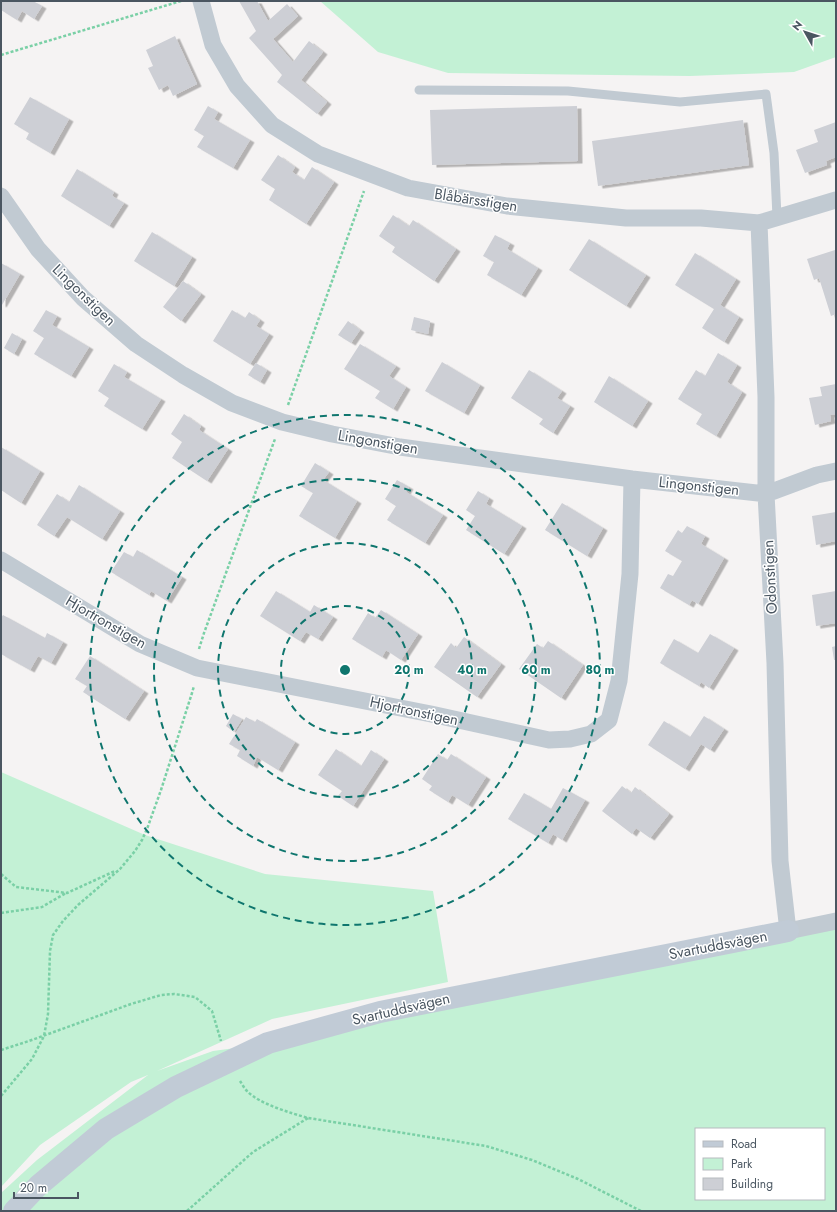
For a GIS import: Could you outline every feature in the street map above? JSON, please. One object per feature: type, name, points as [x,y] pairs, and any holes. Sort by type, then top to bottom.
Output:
[{"type":"street","name":"Blåbärsstigen","points":[[201,1],[213,45],[237,86],[272,125],[318,154],[408,188],[507,206],[626,218],[701,218],[759,223],[836,200]]},
{"type":"street","name":"Lingonstigen","points":[[1,196],[38,249],[83,298],[136,344],[183,375],[232,403],[282,422],[340,436],[400,447],[632,479],[766,494],[817,475],[836,471]]},
{"type":"street","name":"Odonstigen","points":[[759,223],[766,397],[766,494],[775,663],[780,861],[788,931]]},
{"type":"street","name":"Hjortronstigen","points":[[1,560],[140,644],[197,668],[431,714],[549,740],[570,739],[591,734],[609,720],[619,681],[630,574],[632,479]]},
{"type":"street","name":"Svartuddsvägen","points":[[14,1211],[38,1186],[106,1130],[176,1087],[268,1043],[380,1012],[836,921]]},
{"type":"lane","points":[[419,90],[568,91],[680,102],[766,94],[774,153],[777,218]]},
{"type":"path","points":[[1,56],[181,1]]},
{"type":"path","points":[[1,1096],[32,1059],[44,1036],[48,1014],[50,951],[53,935],[63,921],[78,905],[120,869],[135,851],[147,829],[192,693],[197,668]]},
{"type":"path","points":[[1,912],[42,906],[120,869]]},
{"type":"path","points":[[1,874],[16,887],[67,893]]},
{"type":"path","points":[[1,1050],[44,1036],[130,1004],[162,995],[174,994],[196,997],[212,1011],[222,1042]]},
{"type":"path","points":[[237,1077],[248,1092],[261,1102],[292,1113],[308,1118],[486,1146],[532,1160],[578,1179],[641,1211]]},
{"type":"path","points":[[187,1211],[253,1152],[308,1118]]},
{"type":"green space","points":[[320,1],[836,1],[836,57],[794,72],[690,76],[448,73],[378,52]]},
{"type":"green space","points":[[1,772],[145,835],[265,874],[433,891],[448,982],[272,1019],[157,1071],[213,1051],[288,1041],[836,921],[836,1211],[1,1211],[1,1193],[37,1160],[148,1075],[131,1082],[40,1145],[1,1187]]},
{"type":"building","points":[[1,1],[33,1],[42,6],[34,19],[22,11],[17,20],[1,10]]},
{"type":"building","points":[[239,1],[257,1],[268,21],[287,4],[298,16],[273,39],[293,62],[309,41],[323,52],[301,80],[327,102],[317,114],[277,82],[282,75],[249,38],[256,31]]},
{"type":"building","points":[[175,36],[197,84],[173,96],[168,85],[159,90],[148,68],[153,66],[146,50]]},
{"type":"building","points":[[30,97],[69,119],[50,153],[26,139],[29,133],[14,124]]},
{"type":"building","points":[[208,106],[218,112],[214,119],[250,140],[233,168],[197,147],[204,136],[194,130]]},
{"type":"building","points":[[577,106],[578,161],[432,165],[430,110]]},
{"type":"building","points":[[743,120],[749,165],[598,186],[592,141]]},
{"type":"building","points":[[836,122],[836,157],[826,161],[827,165],[805,173],[796,150],[818,142],[814,130]]},
{"type":"building","points":[[278,155],[295,167],[292,172],[304,180],[312,167],[334,182],[306,224],[269,200],[275,189],[261,180]]},
{"type":"building","points":[[77,169],[114,192],[112,196],[124,203],[109,226],[61,196]]},
{"type":"building","points":[[393,215],[409,226],[413,220],[456,249],[434,281],[392,252],[395,247],[379,236]]},
{"type":"building","points":[[152,232],[192,257],[174,286],[134,261]]},
{"type":"building","points":[[495,235],[510,243],[507,249],[538,268],[521,295],[487,275],[494,262],[483,256]]},
{"type":"building","points":[[589,239],[646,275],[626,306],[569,270]]},
{"type":"building","points":[[835,250],[836,314],[831,316],[819,278],[814,280],[807,259]]},
{"type":"building","points":[[695,253],[736,279],[720,305],[739,317],[724,342],[702,328],[714,309],[675,285]]},
{"type":"building","points":[[1,263],[20,274],[2,305],[1,304]]},
{"type":"building","points":[[183,281],[201,294],[181,321],[163,307]]},
{"type":"building","points":[[46,310],[57,316],[52,325],[89,347],[71,376],[34,354],[44,338],[33,331]]},
{"type":"building","points":[[232,310],[245,318],[249,312],[260,320],[256,326],[269,334],[250,364],[213,341]]},
{"type":"building","points":[[414,317],[430,321],[428,334],[411,330]]},
{"type":"building","points":[[348,321],[360,330],[351,343],[338,335]]},
{"type":"building","points":[[12,333],[22,339],[14,354],[4,348]]},
{"type":"building","points":[[360,344],[396,366],[389,376],[406,387],[393,409],[375,398],[380,391],[344,369]]},
{"type":"building","points":[[718,353],[737,365],[727,382],[742,392],[716,436],[696,424],[702,414],[678,399],[696,370],[705,376]]},
{"type":"building","points":[[442,362],[480,385],[464,413],[425,391]]},
{"type":"building","points":[[256,363],[267,370],[260,382],[248,375]]},
{"type":"building","points":[[114,364],[127,372],[124,377],[161,399],[142,429],[104,406],[109,398],[98,391]]},
{"type":"building","points":[[529,370],[562,391],[557,398],[570,406],[553,433],[539,424],[543,419],[511,398]]},
{"type":"building","points":[[609,376],[648,401],[632,426],[594,402]]},
{"type":"building","points":[[836,384],[836,414],[830,415],[831,421],[815,425],[809,398],[822,396],[820,387]]},
{"type":"building","points":[[184,414],[201,426],[199,430],[228,449],[207,481],[172,458],[182,442],[171,434]]},
{"type":"building","points":[[1,447],[40,471],[21,503],[1,490]]},
{"type":"building","points":[[315,463],[329,472],[323,480],[357,501],[335,538],[299,516],[313,493],[301,486]]},
{"type":"building","points":[[397,480],[409,487],[406,492],[443,515],[425,543],[387,520],[396,506],[385,499]]},
{"type":"building","points":[[79,485],[120,511],[102,539],[67,517],[54,536],[37,525],[57,494],[69,502]]},
{"type":"building","points":[[478,491],[489,498],[486,504],[522,526],[504,554],[466,530],[475,516],[466,510]]},
{"type":"building","points":[[562,503],[603,528],[587,556],[545,530]]},
{"type":"building","points":[[836,512],[836,541],[816,545],[812,516]]},
{"type":"building","points":[[687,526],[705,536],[701,544],[724,558],[698,604],[692,600],[689,605],[660,588],[668,574],[673,576],[682,561],[665,551],[678,530],[682,533]]},
{"type":"building","points":[[137,550],[182,577],[167,601],[151,591],[149,595],[111,572],[124,552],[133,557]]},
{"type":"building","points":[[276,591],[310,612],[314,605],[333,617],[318,639],[306,632],[300,641],[260,616]]},
{"type":"building","points":[[836,591],[836,623],[816,626],[812,595]]},
{"type":"building","points":[[381,610],[418,634],[401,660],[386,650],[382,657],[352,639],[368,613],[375,618]]},
{"type":"building","points":[[3,615],[45,638],[47,633],[63,642],[51,663],[38,656],[30,670],[1,654],[1,618]]},
{"type":"building","points":[[710,634],[734,648],[709,688],[701,682],[699,686],[660,663],[674,639],[698,653]]},
{"type":"building","points":[[464,637],[501,664],[477,697],[434,667],[451,643],[456,648]]},
{"type":"building","points":[[548,641],[583,665],[561,698],[519,669],[537,644],[543,648]]},
{"type":"building","points":[[836,646],[836,660],[834,660],[832,647]]},
{"type":"building","points":[[90,656],[144,691],[125,719],[83,692],[87,686],[75,679]]},
{"type":"building","points":[[233,714],[242,719],[234,732],[226,726]]},
{"type":"building","points":[[704,716],[724,729],[710,750],[701,744],[685,769],[648,745],[664,721],[690,737]]},
{"type":"building","points":[[246,717],[255,722],[257,719],[295,742],[278,770],[257,757],[253,766],[237,756],[240,750],[229,744]]},
{"type":"building","points":[[336,749],[361,766],[371,750],[384,759],[353,806],[338,796],[342,791],[318,775]]},
{"type":"building","points":[[438,754],[447,760],[451,754],[486,777],[468,805],[452,795],[448,802],[429,790],[432,786],[422,779]]},
{"type":"building","points":[[622,786],[631,793],[635,787],[669,814],[650,838],[636,828],[632,834],[602,811]]},
{"type":"building","points":[[563,788],[585,800],[562,840],[553,834],[548,843],[508,819],[524,793],[551,809]]}]
